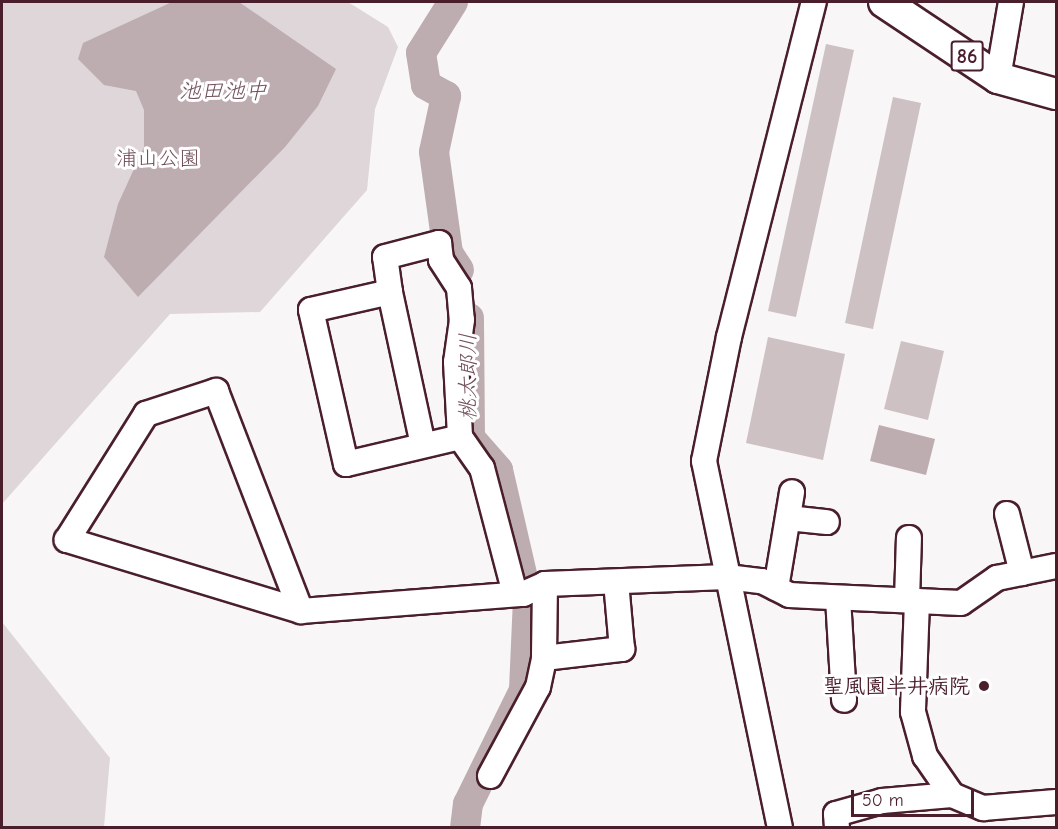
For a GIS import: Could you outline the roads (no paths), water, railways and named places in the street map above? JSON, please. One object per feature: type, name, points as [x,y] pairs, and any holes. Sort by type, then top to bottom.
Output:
[{"type":"main road","name":"86","points":[[884,2],[913,10],[998,78],[1056,94]]},
{"type":"street","points":[[780,828],[704,461],[729,337],[814,2]]},
{"type":"street","points":[[998,78],[1011,2]]},
{"type":"street","points":[[423,445],[390,292],[385,257],[439,243],[441,260],[459,288],[462,320],[456,362],[460,437],[482,468],[515,594]]},
{"type":"street","points":[[390,292],[311,310],[345,464],[460,437]]},
{"type":"street","points":[[301,611],[216,391],[146,414],[67,540],[301,611],[515,594],[545,584],[727,577],[762,581],[789,595],[961,603],[997,578],[1056,566]]},
{"type":"street","points":[[776,588],[792,492]]},
{"type":"street","points":[[1007,514],[1022,573]]},
{"type":"street","points":[[788,518],[827,522]]},
{"type":"street","points":[[909,538],[914,712],[925,756],[952,795]]},
{"type":"street","points":[[544,658],[621,650],[616,582]]},
{"type":"street","points":[[489,776],[529,706],[544,658],[545,584]]},
{"type":"street","points":[[838,598],[844,700]]},
{"type":"street","points":[[837,828],[836,814],[882,801],[952,795],[983,808],[1056,802]]},
{"type":"water","name":"池田池中","points":[[172,2],[239,2],[336,69],[318,106],[285,147],[138,297],[104,257],[118,204],[144,147],[144,110],[136,91],[104,85],[78,59],[83,43]]},
{"type":"water","points":[[879,425],[935,439],[926,475],[870,461]]},
{"type":"waterway","name":"桃太郎川","points":[[453,2],[421,53],[426,85],[446,96],[434,152],[448,253],[459,270]]},
{"type":"waterway","name":"桃太郎川","points":[[465,828],[468,804],[524,690],[528,600],[498,470],[470,438],[469,318]]},
{"type":"place","name":"聖風園半井病院","points":[[984,686]]},
{"type":"park label","name":"浦山公園","points":[[158,158]]}]
